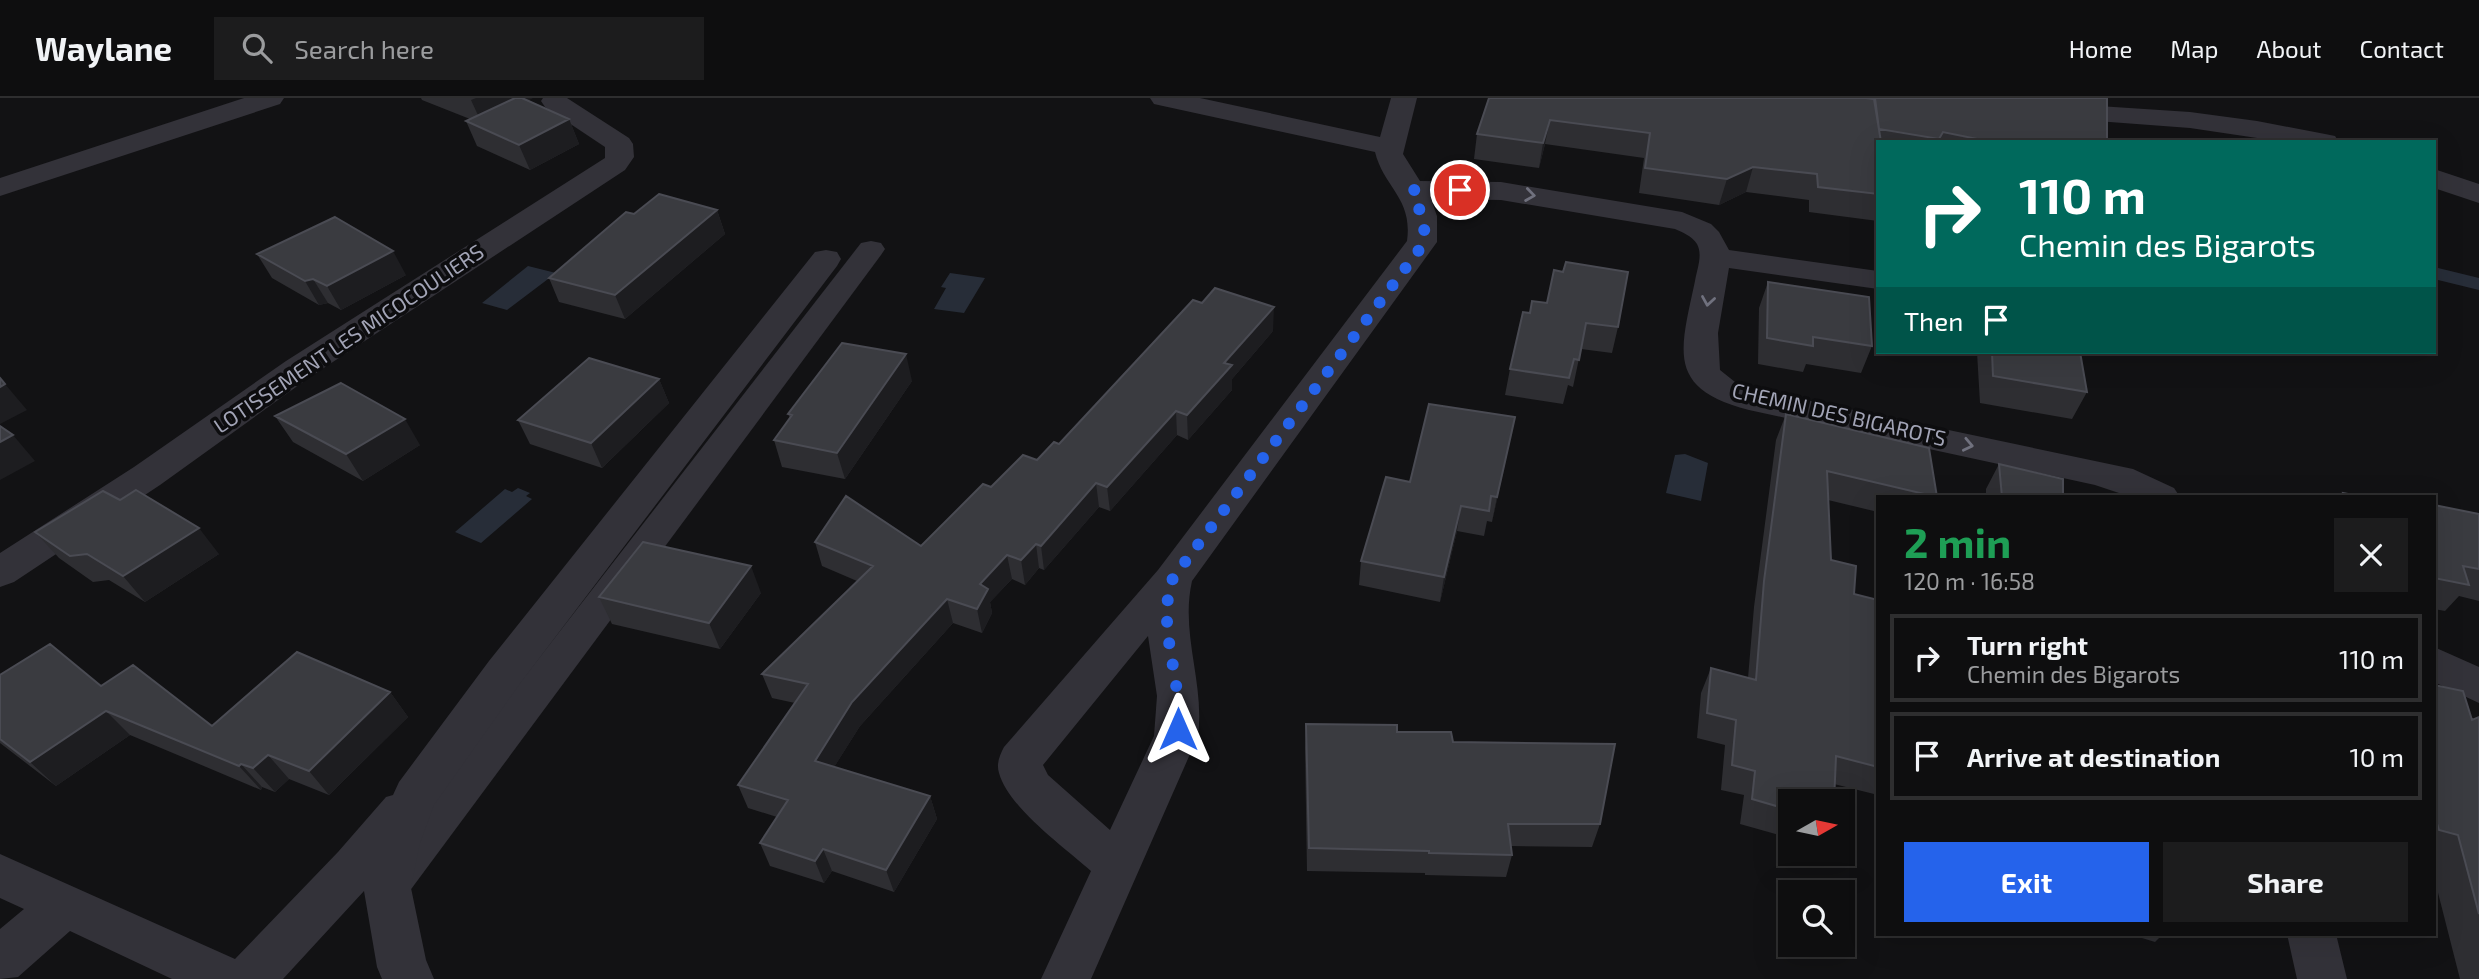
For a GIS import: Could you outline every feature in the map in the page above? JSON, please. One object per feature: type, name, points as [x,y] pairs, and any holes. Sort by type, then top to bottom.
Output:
[{"type":"street","points":[[0,187],[271,98]]},
{"type":"street","points":[[1163,98],[1389,147]]},
{"type":"street","points":[[1117,865],[1032,789],[1021,772],[1020,760],[1173,578],[1419,250],[1425,227],[1413,190],[1391,160],[1389,147],[1404,98]]},
{"type":"street","name":"LOTISSEMENT LES MICOCOULIERS","points":[[0,572],[147,476],[298,369],[615,164],[620,157],[619,144],[554,101]]},
{"type":"street","points":[[2033,110],[2154,115],[2244,126],[2315,140]]},
{"type":"street","points":[[2436,179],[2479,194]]},
{"type":"street","points":[[1413,190],[1501,191],[1682,221],[1706,234],[1714,244],[1715,257],[1876,280]]},
{"type":"street","name":"CHEMIN DES BIGAROTS","points":[[1715,257],[1699,354],[1704,373],[1714,384],[1749,399],[2095,472],[2133,482],[2157,495]]},
{"type":"street","points":[[250,979],[355,867],[415,796],[504,673],[826,259]]},
{"type":"street","points":[[1066,979],[1178,729],[1179,700],[1165,606],[1173,578]]},
{"type":"street","points":[[2436,664],[2479,686]]},
{"type":"street","points":[[409,979],[402,967],[387,888],[397,843],[415,796]]},
{"type":"street","points":[[0,875],[225,979]]},
{"type":"street","points":[[0,961],[65,904]]},
{"type":"street","points":[[2311,936],[2322,979]]},
{"type":"lane","points":[[387,888],[871,249]]},
{"type":"shaded area","points":[[528,266],[556,273],[507,310],[482,303]]},
{"type":"shaded area","points":[[2436,267],[2479,278],[2479,290],[2436,279]]},
{"type":"shaded area","points":[[950,273],[985,278],[964,313],[934,309],[946,288],[941,287]]},
{"type":"shaded area","points":[[1685,454],[1708,463],[1701,501],[1666,493],[1675,455]]},
{"type":"shaded area","points":[[518,488],[530,493],[526,496],[532,499],[481,543],[455,532],[505,489],[512,492]]},
{"type":"building","points":[[515,98],[522,98],[569,119],[519,145],[466,121]]},
{"type":"building","points":[[1489,98],[1866,98],[1874,99],[1881,140],[1876,140],[1876,194],[1818,187],[1817,174],[1753,167],[1727,179],[1645,168],[1650,133],[1550,120],[1543,143],[1477,134]]},
{"type":"building","points":[[1875,98],[2107,98],[2107,140],[1982,140],[1943,132],[1939,139],[1879,129]]},
{"type":"building","points":[[659,194],[717,210],[615,295],[549,278],[626,212],[634,214]]},
{"type":"building","points":[[335,217],[393,251],[327,286],[313,279],[305,281],[257,254]]},
{"type":"building","points":[[1566,262],[1628,272],[1618,327],[1586,323],[1579,360],[1574,359],[1569,378],[1510,369],[1523,312],[1530,313],[1532,301],[1547,303],[1554,270],[1563,272]]},
{"type":"building","points":[[1768,282],[1869,297],[1872,346],[1813,337],[1813,346],[1767,338]]},
{"type":"building","points":[[1215,288],[1274,307],[1224,363],[1232,365],[1187,415],[1176,411],[1107,487],[1096,483],[1041,546],[1036,544],[1021,560],[1007,555],[980,584],[988,589],[977,609],[947,599],[852,702],[815,761],[930,796],[886,870],[823,849],[815,861],[760,843],[788,800],[738,785],[808,684],[762,674],[873,566],[815,542],[846,496],[921,546],[983,484],[991,487],[1023,455],[1037,460],[1054,442],[1059,444],[1193,300],[1202,303]]},
{"type":"building","points":[[842,343],[906,354],[837,453],[774,440],[792,415],[788,414]]},
{"type":"building","points":[[1992,354],[2080,354],[2087,392],[1993,376]]},
{"type":"building","points":[[589,358],[659,379],[591,443],[518,420]]},
{"type":"building","points":[[341,383],[405,419],[346,454],[275,416]]},
{"type":"building","points":[[1429,404],[1515,417],[1497,497],[1491,496],[1489,511],[1461,506],[1444,577],[1361,561],[1386,477],[1410,482]]},
{"type":"building","points":[[1786,414],[1929,448],[1937,495],[1827,471],[1831,560],[1856,566],[1854,594],[1876,600],[1876,766],[1836,756],[1835,789],[1778,789],[1778,807],[1752,799],[1755,771],[1732,765],[1736,720],[1707,713],[1711,668],[1756,680],[1764,581]]},
{"type":"building","points":[[0,426],[13,435],[0,442]]},
{"type":"building","points":[[1999,464],[2063,479],[2063,495],[2002,495]]},
{"type":"building","points":[[136,490],[199,528],[123,576],[87,554],[70,556],[35,532],[103,491],[120,500]]},
{"type":"building","points":[[2436,505],[2479,514],[2479,569],[2463,566],[2469,585],[2436,578]]},
{"type":"building","points":[[643,542],[751,566],[709,623],[599,597]]},
{"type":"building","points":[[50,644],[101,686],[133,665],[212,726],[297,652],[390,692],[309,771],[268,755],[253,768],[241,764],[239,766],[106,711],[30,762],[0,739],[0,675]]},
{"type":"building","points":[[2436,685],[2463,691],[2472,720],[2479,717],[2479,914],[2458,835],[2439,830],[2436,820]]},
{"type":"building","points":[[1306,724],[1397,725],[1397,732],[1451,732],[1453,742],[1615,744],[1600,824],[1508,824],[1512,855],[1309,848]]},
{"type":"route","points":[[1178,729],[1179,700],[1165,606],[1173,578],[1419,250],[1425,227],[1413,190],[1460,190]]}]
